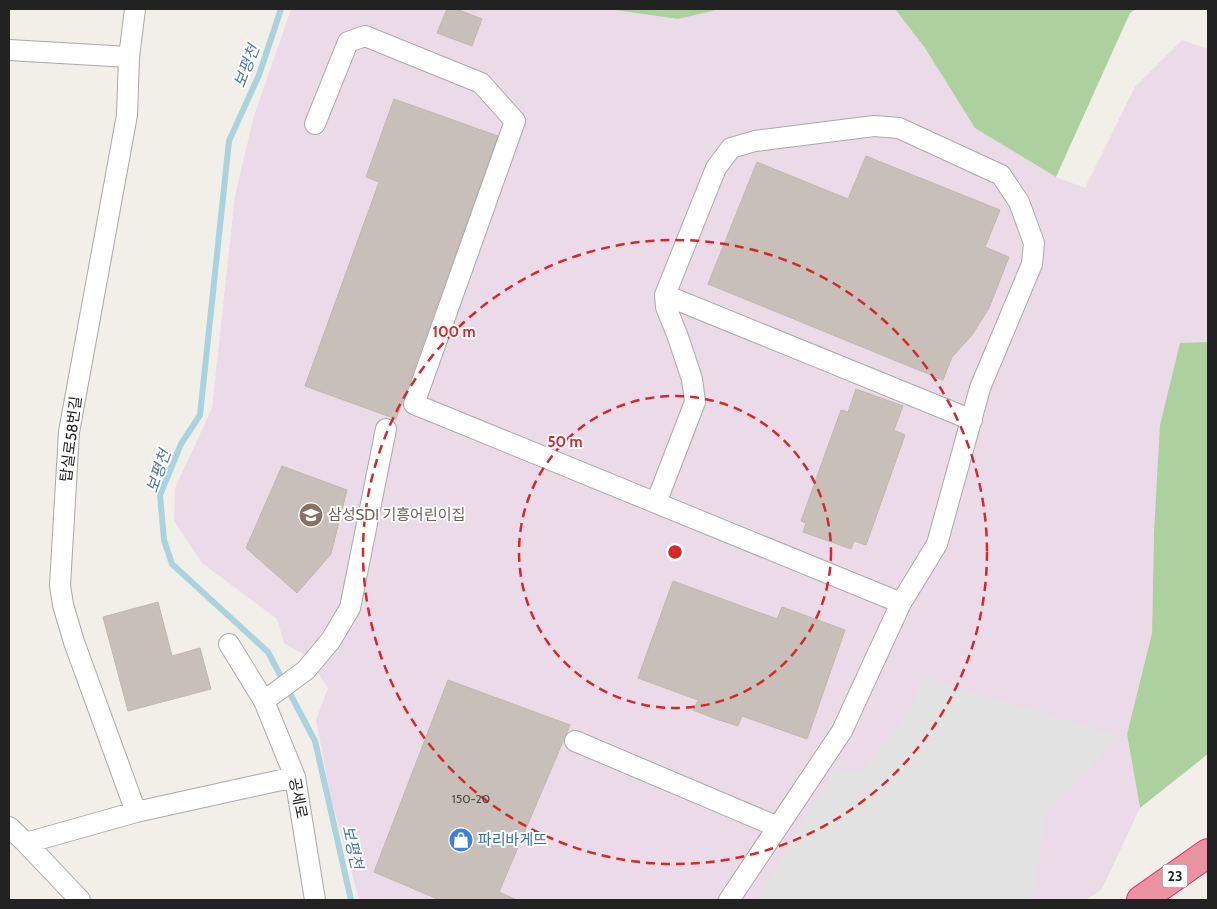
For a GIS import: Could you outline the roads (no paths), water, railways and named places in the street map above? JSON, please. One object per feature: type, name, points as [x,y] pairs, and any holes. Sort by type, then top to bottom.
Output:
[{"type":"highway","name":"23","points":[[1141,900],[1208,852]]},
{"type":"street","name":"탑실로58번길","points":[[135,9],[129,57],[127,115],[69,432],[60,585],[63,605],[74,642],[136,812]]},
{"type":"street","points":[[315,124],[348,42],[365,36],[481,83],[515,121],[414,404],[901,603]]},
{"type":"street","points":[[9,50],[129,57]]},
{"type":"street","points":[[656,503],[695,402],[692,379],[666,307],[665,295],[716,168],[731,148],[755,141],[874,126],[898,128],[1001,175],[1019,202],[1034,243],[1032,264],[980,388],[936,544],[901,603],[842,731],[729,900]]},
{"type":"street","points":[[665,295],[972,420]]},
{"type":"street","points":[[264,701],[306,670],[331,640],[350,608],[386,429]]},
{"type":"street","name":"공세로","points":[[228,644],[264,701],[296,777],[315,900]]},
{"type":"street","points":[[574,741],[778,827]]},
{"type":"street","points":[[26,843],[136,812],[296,777]]},
{"type":"street","points":[[9,827],[80,900]]},
{"type":"waterway","name":"보평천","points":[[281,9],[259,75],[229,141],[200,415],[181,444],[160,495],[164,540],[172,564],[268,652],[315,741],[351,900]]},
{"type":"place","name":"삼성SDI 기흥어린이집","points":[[311,515]]},
{"type":"place","name":"파리바게뜨","points":[[461,840]]}]
